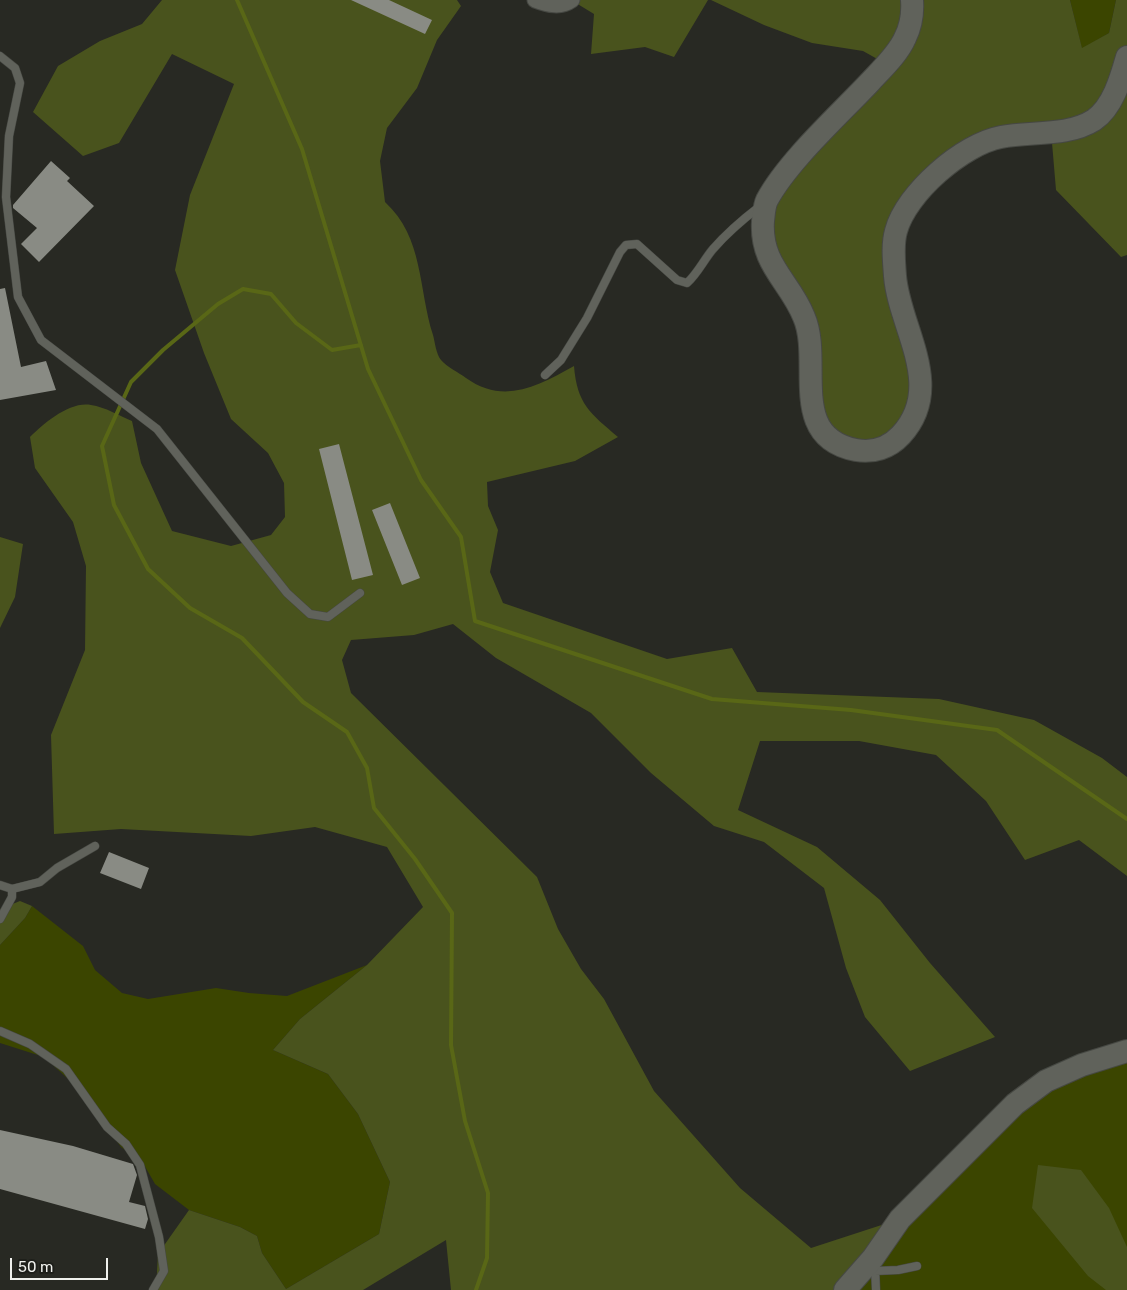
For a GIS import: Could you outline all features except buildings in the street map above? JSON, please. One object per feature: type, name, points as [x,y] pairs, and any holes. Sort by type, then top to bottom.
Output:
[{"type":"street","points":[[535,0],[545,4],[565,5],[572,0]]},
{"type":"street","points":[[912,0],[911,22],[904,40],[885,66],[795,162],[765,202],[763,224],[767,256],[773,268],[798,302],[811,338],[809,395],[816,420],[825,434],[850,449],[866,452],[883,448],[896,441],[906,430],[919,399],[918,354],[904,316],[896,285],[893,255],[896,230],[908,207],[926,185],[948,164],[968,150],[998,137],[1079,128],[1096,118],[1109,104],[1127,57]]},
{"type":"street","points":[[845,1290],[874,1264],[900,1219],[1015,1104],[1046,1081],[1082,1065],[1127,1051]]},
{"type":"lane","points":[[0,56],[16,68],[20,83],[9,136],[4,217],[18,297],[41,340],[157,429],[287,594],[310,614],[328,617],[360,594]]},
{"type":"lane","points":[[545,375],[561,360],[594,304],[620,252],[626,245],[637,244],[677,280],[687,283],[698,274],[712,251],[735,226],[765,202]]},
{"type":"lane","points":[[0,885],[12,889],[40,882],[58,868],[95,846]]},
{"type":"lane","points":[[0,919],[12,897],[12,889]]},
{"type":"lane","points":[[0,1031],[30,1044],[66,1069],[107,1127],[126,1144],[140,1164],[160,1238],[164,1271],[153,1290]]},
{"type":"lane","points":[[876,1290],[874,1264],[898,1270],[917,1266]]},
{"type":"green space","points":[[162,0],[457,0],[461,6],[437,40],[417,88],[387,128],[380,161],[385,202],[398,216],[407,231],[413,248],[438,355],[446,365],[466,378],[480,386],[494,390],[521,390],[534,386],[574,366],[578,390],[582,399],[593,414],[618,437],[575,461],[487,482],[488,506],[498,530],[490,572],[503,603],[667,659],[732,648],[757,692],[939,699],[1034,720],[1102,758],[1127,777],[1127,876],[1079,840],[1025,860],[986,801],[936,755],[859,741],[760,741],[738,810],[817,847],[880,900],[930,963],[995,1037],[910,1071],[865,1017],[846,968],[824,888],[764,842],[714,826],[651,773],[591,713],[496,658],[453,624],[414,635],[351,640],[342,660],[351,693],[537,877],[558,929],[581,969],[604,999],[654,1091],[740,1188],[811,1248],[903,1218],[846,1290],[451,1290],[446,1240],[363,1290],[156,1290],[158,1254],[189,1210],[240,1227],[257,1236],[262,1253],[286,1289],[379,1234],[390,1182],[358,1114],[328,1074],[273,1050],[300,1019],[367,965],[423,907],[387,847],[315,827],[251,836],[121,829],[54,834],[51,735],[85,650],[86,566],[73,522],[35,468],[30,437],[58,414],[75,406],[91,405],[102,408],[132,421],[141,463],[172,531],[231,546],[271,535],[285,517],[284,483],[268,453],[231,419],[204,353],[175,270],[190,195],[234,84],[172,54],[119,143],[83,156],[33,112],[58,66],[100,41],[142,24]]},
{"type":"green space","points":[[571,0],[708,0],[674,57],[645,47],[591,54],[594,14]]},
{"type":"green space","points":[[711,0],[1070,0],[1082,48],[1109,33],[1116,0],[1127,0],[1127,255],[1121,257],[1056,190],[1051,131],[1001,136],[929,184],[896,253],[923,380],[886,447],[828,432],[815,357],[776,267],[769,201],[888,65],[863,51],[812,43],[764,25]]},
{"type":"green space","points":[[1070,0],[1116,0],[1109,33],[1082,49]]},
{"type":"green space","points":[[0,537],[23,544],[15,597],[0,628]]},
{"type":"green space","points":[[20,901],[32,906],[25,918],[0,945],[0,909]]},
{"type":"green space","points":[[32,906],[83,946],[95,970],[122,993],[148,999],[216,988],[287,996],[367,965],[300,1019],[273,1050],[328,1074],[358,1114],[390,1182],[379,1234],[286,1289],[262,1253],[257,1236],[240,1227],[189,1210],[155,1184],[143,1163],[121,1147],[79,1089],[44,1057],[0,1043],[0,945],[25,918]]},
{"type":"green space","points":[[1127,1051],[1127,1290],[846,1290],[1015,1104]]},
{"type":"green space","points":[[1038,1165],[1081,1170],[1109,1208],[1127,1247],[1127,1290],[1106,1290],[1088,1276],[1032,1208]]},
{"type":"waterway","points":[[237,0],[302,149],[368,369],[421,480],[461,537],[475,621],[712,699],[851,710],[997,730],[1127,819]]},
{"type":"waterway","points":[[361,345],[332,350],[296,323],[271,294],[243,289],[218,304],[163,350],[131,382],[102,446],[114,505],[148,569],[190,608],[242,638],[303,702],[347,732],[367,768],[374,808],[415,859],[452,913],[451,1045],[465,1121],[488,1193],[487,1258],[476,1290]]}]
